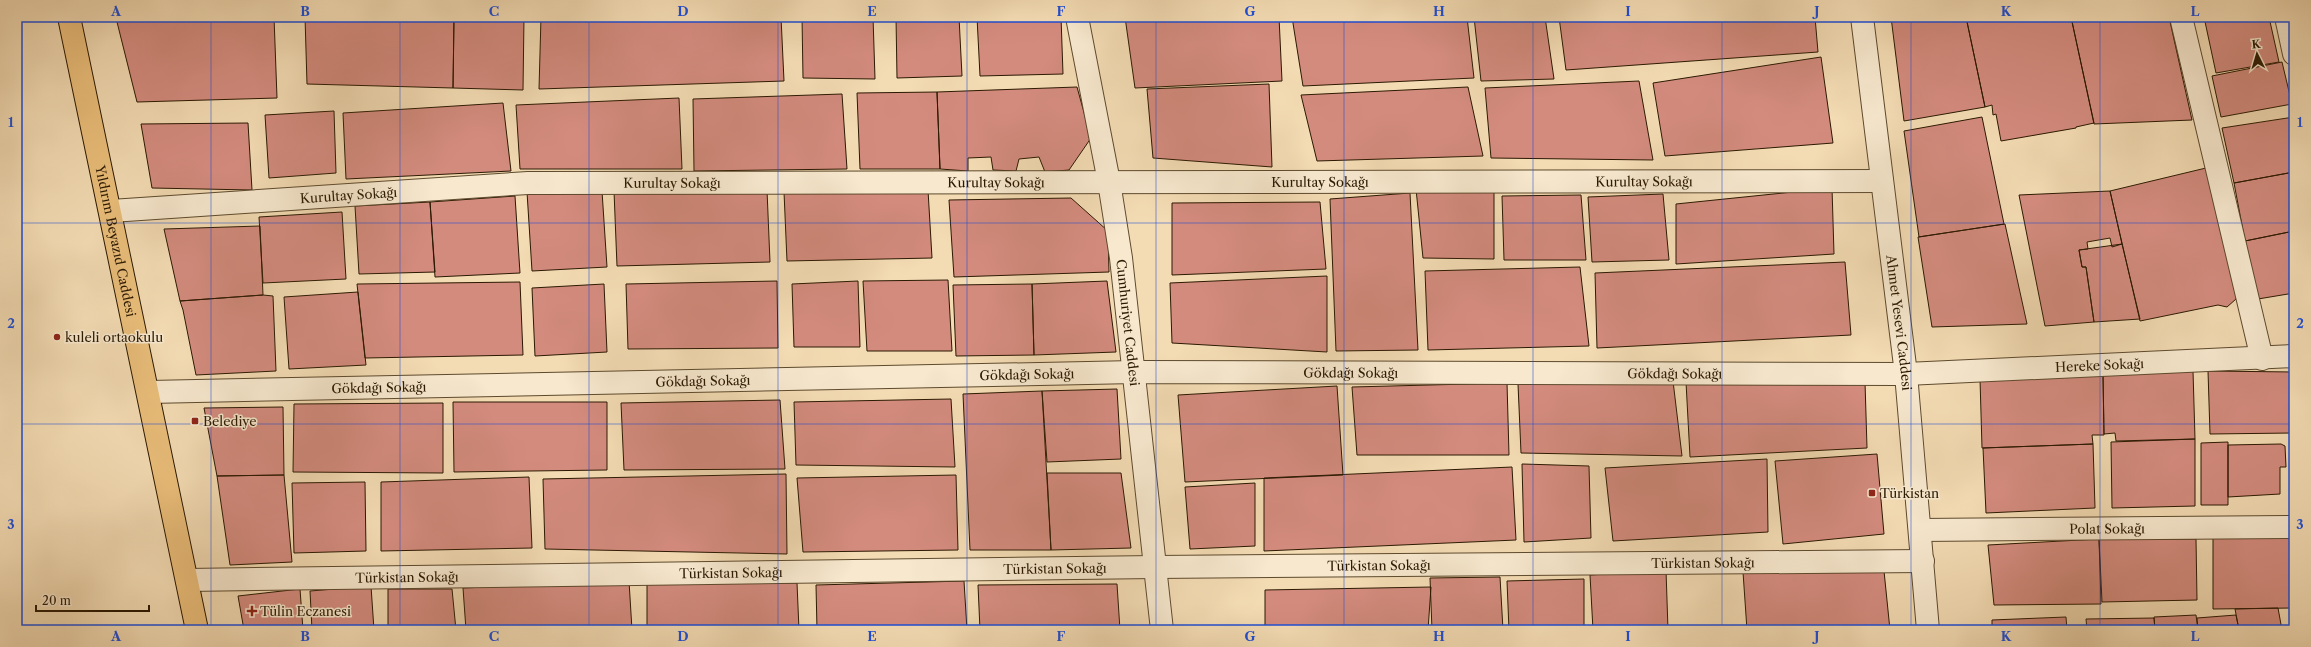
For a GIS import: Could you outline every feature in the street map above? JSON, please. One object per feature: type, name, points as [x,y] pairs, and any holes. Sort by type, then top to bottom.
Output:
[{"type":"main road","name":"Yıldırım Beyazıd Caddesi","points":[[69,17],[149,392],[197,630]]},
{"type":"street","name":"Cumhuriyet Caddesi","points":[[1076,17],[1109,182],[1121,258],[1135,372],[1162,630]]},
{"type":"street","name":"Ahmet Yesevi Caddesi","points":[[1862,17],[1906,374],[1928,630]]},
{"type":"street","points":[[2181,17],[2262,358]]},
{"type":"street","points":[[2286,17],[2294,54]]},
{"type":"street","name":"Kurultay Sokağı","points":[[111,211],[528,182],[1882,181]]},
{"type":"street","name":"Hereke Sokağı","points":[[1906,374],[2294,356]]},
{"type":"street","name":"Gökdağı Sokağı","points":[[149,392],[1135,372],[1906,374]]},
{"type":"street","name":"Polat Sokağı","points":[[1920,530],[2294,527]]},
{"type":"street","name":"Türkistan Sokağı","points":[[187,580],[1155,567],[1923,561]]},
{"type":"building","points":[[274,17],[277,98],[137,102],[116,18]]},
{"type":"building","points":[[305,17],[454,17],[453,88],[307,84]]},
{"type":"building","points":[[454,17],[524,17],[523,90],[453,88]]},
{"type":"building","points":[[541,17],[781,17],[784,81],[539,89]]},
{"type":"building","points":[[802,17],[873,17],[875,79],[803,78]]},
{"type":"building","points":[[896,17],[959,17],[962,76],[897,78]]},
{"type":"building","points":[[977,17],[1061,17],[1063,74],[980,76]]},
{"type":"building","points":[[1125,17],[1279,17],[1282,81],[1135,88]]},
{"type":"building","points":[[1292,17],[1467,17],[1474,78],[1303,86]]},
{"type":"building","points":[[1474,17],[1545,17],[1554,79],[1481,81]]},
{"type":"building","points":[[1559,17],[1815,17],[1818,52],[1566,70]]},
{"type":"building","points":[[1891,17],[1966,17],[1985,107],[1904,121]]},
{"type":"building","points":[[1966,17],[2071,17],[2094,123],[2076,128],[2001,141],[1996,114],[1993,115],[1992,105],[1985,107]]},
{"type":"building","points":[[2071,17],[2169,17],[2192,120],[2094,124]]},
{"type":"building","points":[[2204,17],[2269,17],[2279,62],[2216,73]]},
{"type":"building","points":[[1821,57],[1833,143],[1665,156],[1653,83]]},
{"type":"building","points":[[2282,62],[2292,104],[2221,117],[2212,76]]},
{"type":"building","points":[[1639,81],[1653,160],[1491,158],[1485,88]]},
{"type":"building","points":[[1269,84],[1272,167],[1153,158],[1147,89]]},
{"type":"building","points":[[1077,87],[1091,138],[1069,170],[1045,172],[1039,157],[1019,159],[1016,171],[993,170],[991,157],[968,158],[968,171],[940,169],[937,92]]},
{"type":"building","points":[[1468,87],[1483,156],[1317,161],[1301,95]]},
{"type":"building","points":[[937,92],[940,169],[860,169],[857,93]]},
{"type":"building","points":[[842,94],[847,169],[694,171],[693,99]]},
{"type":"building","points":[[679,98],[682,169],[520,169],[516,105]]},
{"type":"building","points":[[503,103],[511,171],[346,179],[343,113]]},
{"type":"building","points":[[334,111],[336,173],[269,178],[265,115]]},
{"type":"building","points":[[1982,117],[2004,224],[1919,237],[1904,131]]},
{"type":"building","points":[[2294,117],[2294,172],[2234,183],[2222,128]]},
{"type":"building","points":[[248,123],[252,190],[152,188],[141,124]]},
{"type":"building","points":[[2206,168],[2222,237],[2224,236],[2239,293],[2236,299],[2227,307],[2218,305],[2140,321],[2110,191]]},
{"type":"building","points":[[2294,172],[2294,231],[2245,241],[2234,183]]},
{"type":"building","points":[[1494,188],[1494,259],[1423,258],[1416,189]]},
{"type":"building","points":[[1832,188],[1834,254],[1676,264],[1676,204]]},
{"type":"building","points":[[767,190],[770,262],[617,266],[614,191]]},
{"type":"building","points":[[928,190],[932,258],[787,261],[784,192]]},
{"type":"building","points":[[602,191],[607,267],[532,271],[527,192]]},
{"type":"building","points":[[2110,191],[2122,244],[2112,247],[2110,238],[2087,242],[2088,249],[2079,250],[2082,267],[2086,267],[2094,322],[2045,326],[2019,195]]},
{"type":"building","points":[[1410,193],[1418,350],[1336,351],[1330,199]]},
{"type":"building","points":[[1663,194],[1669,260],[1592,262],[1588,197]]},
{"type":"building","points":[[1581,195],[1586,260],[1504,260],[1502,196]]},
{"type":"building","points":[[515,196],[520,273],[435,277],[430,202]]},
{"type":"building","points":[[1071,198],[1108,231],[1109,272],[954,277],[949,200]]},
{"type":"building","points":[[430,202],[435,272],[359,274],[355,206]]},
{"type":"building","points":[[1320,202],[1326,269],[1172,275],[1172,203]]},
{"type":"building","points":[[342,212],[346,279],[263,283],[259,217]]},
{"type":"building","points":[[2005,224],[2027,324],[1932,327],[1918,237]]},
{"type":"building","points":[[260,226],[263,295],[180,301],[164,229]]},
{"type":"building","points":[[2294,231],[2294,293],[2258,299],[2245,241]]},
{"type":"building","points":[[2122,244],[2140,319],[2094,322],[2086,267],[2082,267],[2079,250]]},
{"type":"building","points":[[1845,262],[1851,335],[1597,348],[1595,273]]},
{"type":"building","points":[[1580,267],[1589,346],[1428,350],[1425,271]]},
{"type":"building","points":[[1327,276],[1327,352],[1172,343],[1170,283]]},
{"type":"building","points":[[948,280],[952,351],[867,351],[863,281]]},
{"type":"building","points":[[777,281],[778,348],[628,349],[626,284]]},
{"type":"building","points":[[858,281],[860,347],[794,347],[792,284]]},
{"type":"building","points":[[1107,281],[1116,352],[1034,355],[1032,284]]},
{"type":"building","points":[[520,282],[523,355],[365,358],[357,284]]},
{"type":"building","points":[[604,284],[607,352],[535,356],[532,288]]},
{"type":"building","points":[[1032,284],[1034,355],[956,356],[953,285]]},
{"type":"building","points":[[358,292],[366,365],[289,369],[284,297]]},
{"type":"building","points":[[263,295],[273,296],[276,371],[196,375],[180,301]]},
{"type":"building","points":[[2193,371],[2195,439],[2116,441],[2115,433],[2104,434],[2103,373]]},
{"type":"building","points":[[2208,371],[2294,372],[2294,433],[2210,434]]},
{"type":"building","points":[[2103,375],[2104,435],[2092,435],[2093,444],[1982,448],[1980,379]]},
{"type":"building","points":[[1673,381],[1682,456],[1521,453],[1518,384]]},
{"type":"building","points":[[1686,382],[1865,382],[1867,448],[1690,457]]},
{"type":"building","points":[[1507,383],[1509,455],[1357,455],[1352,387]]},
{"type":"building","points":[[1337,386],[1343,475],[1185,482],[1178,395]]},
{"type":"building","points":[[1117,389],[1121,459],[1047,462],[1042,391]]},
{"type":"building","points":[[1042,391],[1051,550],[970,550],[963,394]]},
{"type":"building","points":[[951,399],[955,467],[796,465],[794,402]]},
{"type":"building","points":[[780,400],[785,469],[624,470],[621,403]]},
{"type":"building","points":[[453,402],[607,402],[607,470],[454,472]]},
{"type":"building","points":[[443,403],[443,473],[293,472],[294,404]]},
{"type":"building","points":[[283,407],[284,475],[217,476],[204,408]]},
{"type":"building","points":[[2195,439],[2195,506],[2112,508],[2111,442]]},
{"type":"building","points":[[2228,442],[2228,505],[2201,505],[2201,443]]},
{"type":"building","points":[[2093,444],[2095,508],[1986,513],[1983,448]]},
{"type":"building","points":[[2281,444],[2285,446],[2286,467],[2280,467],[2280,494],[2228,497],[2228,445]]},
{"type":"building","points":[[1877,454],[1884,534],[1783,544],[1775,461]]},
{"type":"building","points":[[1767,459],[1768,532],[1613,541],[1605,468]]},
{"type":"building","points":[[1522,464],[1589,466],[1591,538],[1524,542]]},
{"type":"building","points":[[1512,467],[1516,540],[1264,551],[1264,478]]},
{"type":"building","points":[[1047,473],[1121,473],[1131,548],[1051,550]]},
{"type":"building","points":[[786,474],[787,554],[545,549],[543,479]]},
{"type":"building","points":[[284,475],[292,562],[230,565],[217,476]]},
{"type":"building","points":[[956,475],[958,550],[803,552],[797,478]]},
{"type":"building","points":[[529,477],[532,548],[381,551],[381,482]]},
{"type":"building","points":[[365,482],[366,551],[294,553],[292,483]]},
{"type":"building","points":[[1255,483],[1255,546],[1190,549],[1185,487]]},
{"type":"building","points":[[2294,536],[2293,608],[2213,609],[2213,538]]},
{"type":"building","points":[[2099,539],[2196,539],[2197,600],[2102,602]]},
{"type":"building","points":[[2099,539],[2101,604],[1994,605],[1988,545]]},
{"type":"building","points":[[1666,570],[1668,630],[1593,630],[1590,575]]},
{"type":"building","points":[[1884,571],[1890,630],[1747,630],[1743,572]]},
{"type":"building","points":[[1500,577],[1503,630],[1432,630],[1430,578]]},
{"type":"building","points":[[1584,579],[1584,630],[1509,630],[1507,581]]},
{"type":"building","points":[[629,581],[632,630],[466,630],[463,588]]},
{"type":"building","points":[[964,581],[967,630],[817,630],[816,585]]},
{"type":"building","points":[[647,582],[797,583],[799,630],[647,630]]},
{"type":"building","points":[[1117,584],[1120,630],[980,630],[978,585]]},
{"type":"building","points":[[371,586],[374,630],[312,630],[310,591]]},
{"type":"building","points":[[1431,587],[1428,630],[1265,630],[1265,590]]},
{"type":"building","points":[[300,589],[303,630],[244,630],[238,596]]},
{"type":"building","points":[[388,589],[452,589],[456,630],[388,630]]},
{"type":"building","points":[[2293,606],[2294,623],[2290,623],[2290,607],[2293,608]]},
{"type":"building","points":[[2278,608],[2282,630],[2239,630],[2235,609]]},
{"type":"building","points":[[2196,615],[2198,630],[2155,630],[2154,617]]},
{"type":"building","points":[[2236,615],[2239,630],[2198,630],[2197,618]]},
{"type":"building","points":[[2066,617],[2067,630],[1992,630],[1992,620]]},
{"type":"building","points":[[2154,618],[2155,630],[2087,630],[2086,619]]},
{"type":"place","name":"kuleli ortaokulu","points":[[57,337]]},
{"type":"place","name":"Belediye","points":[[195,421]]},
{"type":"place","name":"Türkistan","points":[[1872,493]]},
{"type":"place","name":"Tülin Eczanesi","points":[[252,611]]}]
